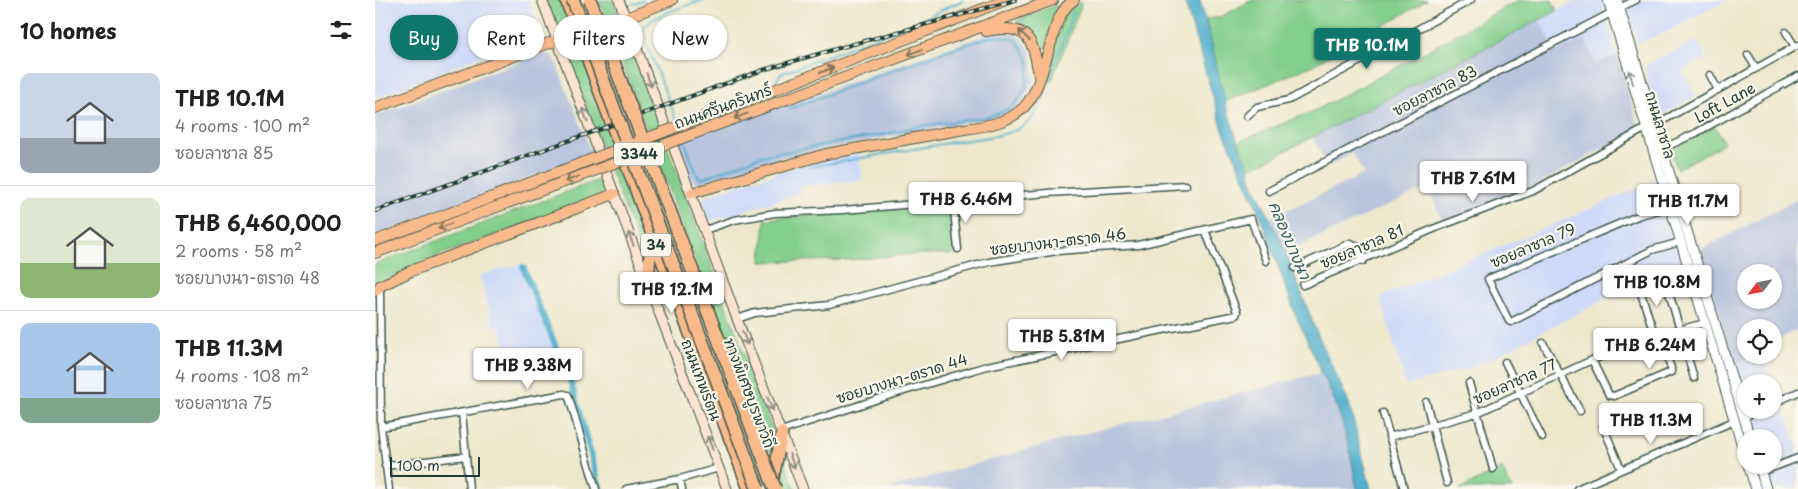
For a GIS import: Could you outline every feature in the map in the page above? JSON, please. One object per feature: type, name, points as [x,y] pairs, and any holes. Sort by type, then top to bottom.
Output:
[{"type":"highway","name":"ถนนเทพรัตน","points":[[566,0],[749,489]]},
{"type":"highway","name":"ทางพิเศษบูรพาวิถี","points":[[573,0],[758,489]]},
{"type":"highway","name":"ทางพิเศษบูรพาวิถี","points":[[583,0],[773,486]]},
{"type":"highway","points":[[590,0],[773,486]]},
{"type":"highway","name":"34","points":[[595,0],[773,486]]},
{"type":"highway","points":[[648,284],[652,234]]},
{"type":"highway","points":[[773,486],[781,432]]},
{"type":"main road","name":"ถนนเทพรัตน","points":[[542,0],[554,32]]},
{"type":"main road","points":[[619,0],[625,15]]},
{"type":"main road","points":[[634,15],[673,0]]},
{"type":"main road","points":[[962,17],[987,0]]},
{"type":"main road","name":"ถนนศรีนครินทร์","points":[[375,241],[1006,0]]},
{"type":"main road","name":"ถนนศรีนครินทร์","points":[[375,253],[961,36],[1053,0]]},
{"type":"main road","points":[[692,193],[826,154],[964,128],[987,126],[1005,121],[1021,112],[1033,95],[1040,80],[1057,21],[1073,0]]},
{"type":"main road","points":[[961,36],[1002,28],[1019,30],[1028,38],[1035,50],[1040,80]]},
{"type":"main road","points":[[375,108],[554,41]]},
{"type":"main road","name":"ถนนเทพรัตน","points":[[564,60],[727,489]]},
{"type":"main road","points":[[642,60],[737,319],[803,489]]},
{"type":"main road","points":[[378,289],[411,271],[614,194]]},
{"type":"street","points":[[1247,116],[1257,107],[1289,100],[1471,0]]},
{"type":"street","name":"ซอยลาซาล 83","points":[[1269,191],[1613,5],[1636,0]]},
{"type":"street","name":"ถนนลาซาล","points":[[1613,5],[1623,20],[1645,93],[1644,99],[1649,121],[1648,125],[1661,145],[1675,206],[1680,242],[1737,430]]},
{"type":"street","name":"ถนนลาซาล","points":[[1613,5],[1620,40],[1648,125],[1657,162],[1675,206],[1710,306],[1737,394]]},
{"type":"street","points":[[1620,40],[1619,20],[1623,20]]},
{"type":"street","points":[[1786,32],[1797,46]]},
{"type":"street","name":"ซอยลาซาล 81","points":[[1303,286],[1438,227],[1533,191],[1648,125],[1718,90],[1797,46]]},
{"type":"street","points":[[1748,55],[1756,68]]},
{"type":"street","points":[[1710,75],[1718,90]]},
{"type":"street","name":"Loft Lane","points":[[1661,145],[1696,133],[1798,76]]},
{"type":"street","points":[[1657,162],[1659,157],[1652,131],[1661,145]]},
{"type":"street","points":[[705,230],[734,220],[775,212],[843,210],[1186,184]]},
{"type":"street","points":[[953,201],[958,249]]},
{"type":"street","points":[[1675,206],[1701,292],[1699,293],[1694,287]]},
{"type":"street","name":"ซอยลาซาล 79","points":[[1675,206],[1640,215],[1488,279],[1511,322],[1652,250],[1680,242]]},
{"type":"street","name":"ซอยบางนา-ตราด 46","points":[[737,319],[755,313],[829,305],[989,262],[1057,251],[1138,245],[1251,219],[1267,261]]},
{"type":"street","name":"ซอยบางนา-ตราด 44","points":[[781,432],[878,399],[987,366],[1235,315],[1237,312],[1205,230]]},
{"type":"street","points":[[1295,268],[1349,243],[1356,246],[1363,261]]},
{"type":"street","points":[[1663,272],[1694,378]]},
{"type":"street","points":[[1592,360],[1609,395],[1614,396],[1671,372],[1638,284]]},
{"type":"street","points":[[378,289],[381,426],[389,489]]},
{"type":"street","points":[[1710,306],[1706,300],[1704,302],[1724,376],[1723,384]]},
{"type":"street","name":"ซอยลาซาล 77","points":[[1389,436],[1477,413],[1592,360],[1657,336],[1705,323]]},
{"type":"street","points":[[1543,342],[1580,411]]},
{"type":"street","points":[[1505,362],[1541,437]]},
{"type":"street","points":[[1469,383],[1493,469]]},
{"type":"street","points":[[1782,399],[1798,392]]},
{"type":"street","points":[[381,426],[564,394],[568,395],[596,489]]},
{"type":"street","points":[[1426,402],[1447,484]]},
{"type":"street","points":[[462,413],[469,489]]},
{"type":"street","points":[[1383,413],[1403,489]]},
{"type":"street","points":[[1577,489],[1734,421]]},
{"type":"street","points":[[1603,426],[1621,469]]},
{"type":"street","points":[[385,466],[466,456]]},
{"type":"street","points":[[1782,463],[1798,458]]},
{"type":"street","points":[[626,489],[679,479],[719,468]]},
{"type":"street","points":[[1751,474],[1756,489]]},
{"type":"street","points":[[1762,474],[1766,489]]},
{"type":"street","points":[[679,479],[682,489]]},
{"type":"shaded area","points":[[375,0],[529,0],[534,15],[468,15],[468,60],[470,60],[375,98]]},
{"type":"shaded area","points":[[1578,0],[1602,0],[1617,55],[1596,64],[1585,40],[1556,51],[1539,20]]},
{"type":"shaded area","points":[[1624,0],[1728,0],[1638,44]]},
{"type":"shaded area","points":[[1539,20],[1556,51],[1585,40],[1596,64],[1617,55],[1639,128],[1531,188],[1443,223],[1428,187],[1286,252],[1270,218],[1364,174],[1352,153],[1328,166],[1312,137]]},
{"type":"shaded area","points":[[1007,32],[1017,35],[1025,42],[1031,52],[1034,80],[1022,103],[1011,112],[1000,116],[778,158],[700,183],[692,180],[674,135],[780,97],[784,106],[989,34]]},
{"type":"shaded area","points":[[1697,40],[1706,58],[1682,71],[1697,96],[1658,117],[1644,66]]},
{"type":"shaded area","points":[[544,54],[549,54],[554,58],[592,154],[375,235],[375,116],[524,60],[544,60]]},
{"type":"shaded area","points":[[860,154],[862,180],[801,186],[801,193],[705,223],[700,206],[701,201],[706,197],[741,184],[817,161],[841,155]]},
{"type":"shaded area","points":[[1658,179],[1680,260],[1479,365],[1406,386],[1380,297]]},
{"type":"shaded area","points":[[1798,199],[1798,328],[1782,338],[1782,319],[1737,319],[1737,364],[1734,366],[1700,250]]},
{"type":"shaded area","points":[[521,264],[564,371],[514,379],[500,326],[493,326],[480,275]]},
{"type":"shaded area","points":[[1737,364],[1766,364],[1770,374],[1737,374],[1737,377],[1734,366]]},
{"type":"shaded area","points":[[1320,373],[1325,379],[1338,409],[1349,447],[1357,489],[887,489],[1079,435]]},
{"type":"shaded area","points":[[1782,405],[1798,446],[1798,487],[1793,489],[1770,489],[1765,474],[1782,474],[1782,429],[1752,429],[1749,419],[1782,419]]},
{"type":"green space","points":[[546,0],[563,0],[568,15],[554,15],[554,21]]},
{"type":"green space","points":[[599,0],[612,0],[618,15],[605,15]]},
{"type":"green space","points":[[1252,0],[1427,0],[1311,66],[1225,102],[1206,19],[1220,17]]},
{"type":"green space","points":[[1518,0],[1552,0],[1557,11],[1249,168],[1238,142],[1318,109]]},
{"type":"green space","points":[[1080,2],[1081,6],[1051,82],[1043,81],[1064,15]]},
{"type":"green space","points":[[1056,5],[1046,47],[1039,46],[1030,31],[1016,21]]},
{"type":"green space","points":[[569,60],[585,60],[646,228],[646,259],[644,259]]},
{"type":"green space","points":[[621,60],[635,60],[772,430],[773,443],[768,456]]},
{"type":"green space","points":[[1715,126],[1724,143],[1677,169],[1670,151]]},
{"type":"green space","points":[[598,180],[603,185],[603,191],[599,197],[426,260],[375,284],[375,264]]},
{"type":"green space","points":[[948,206],[951,213],[954,254],[918,254],[847,260],[761,262],[765,219]]},
{"type":"green space","points":[[781,457],[795,489],[780,489],[775,475]]},
{"type":"green space","points":[[1502,468],[1512,489],[1460,489]]},
{"type":"water","points":[[1184,0],[1200,0],[1225,102],[1238,142],[1249,168],[1252,181],[1286,252],[1314,326],[1349,403],[1371,489],[1357,489],[1349,447],[1338,409],[1325,379],[1320,373],[1318,364],[1296,316],[1258,210],[1223,130]]},
{"type":"waterway","points":[[633,4],[644,0]]},
{"type":"waterway","points":[[677,122],[645,39],[643,29],[654,19],[662,15],[704,0]]},
{"type":"waterway","points":[[778,85],[777,80],[780,74],[921,20],[963,0]]},
{"type":"waterway","points":[[1049,79],[1074,11]]},
{"type":"waterway","points":[[684,140],[697,175],[701,179],[761,156],[886,134],[919,126],[984,118],[1013,106],[1025,89],[1029,65],[1027,57],[1017,41],[1011,38],[993,36],[945,51],[789,109],[785,103]]},
{"type":"waterway","points":[[810,167],[1007,133],[1022,127],[1031,120],[1046,88]]},
{"type":"waterway","points":[[523,267],[572,386],[600,488]]},
{"type":"railway","points":[[375,211],[763,70],[1015,0]]},
{"type":"water label","name":"คลองบางนา","points":[[1290,240]]}]
